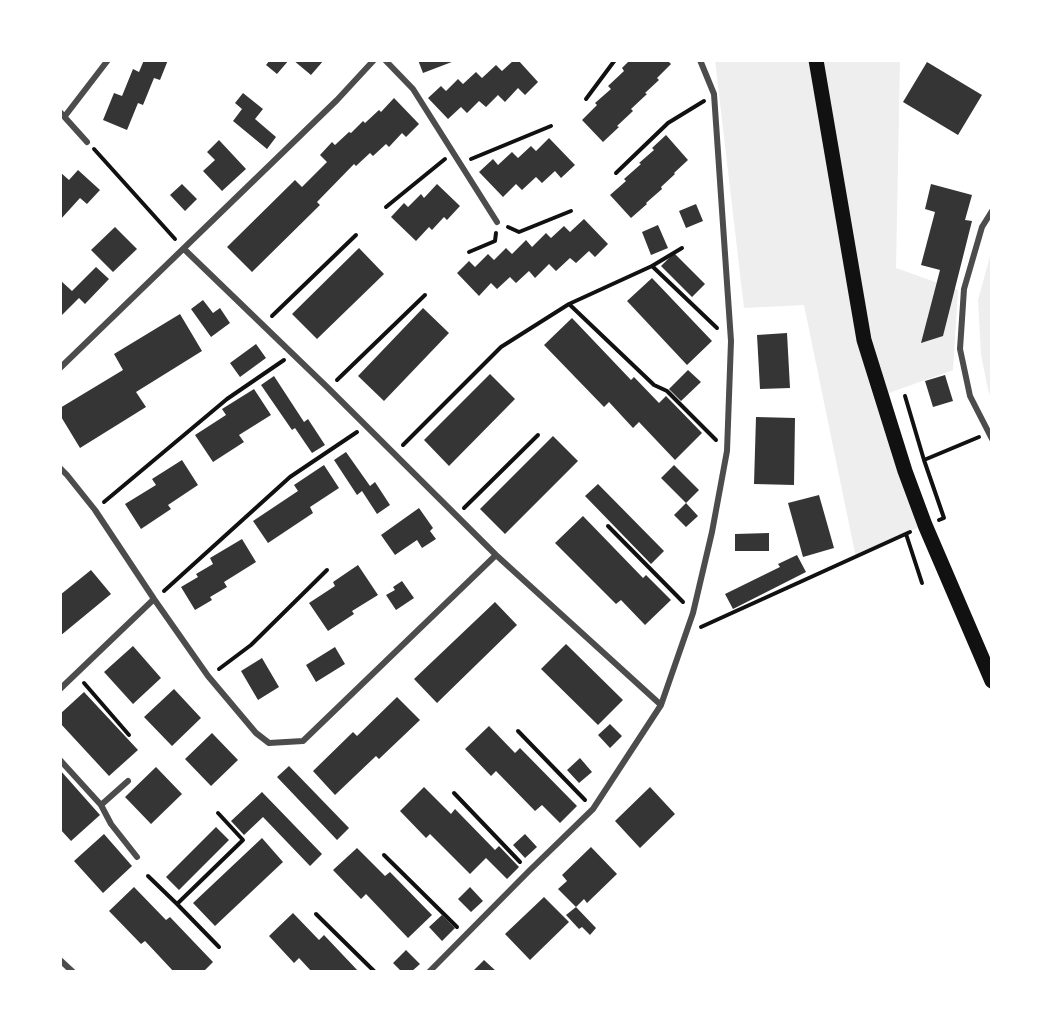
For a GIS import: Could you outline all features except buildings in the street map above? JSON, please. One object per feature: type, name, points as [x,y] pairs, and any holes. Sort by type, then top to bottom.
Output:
[{"type":"main road","points":[[816,60],[864,340],[905,471],[925,525],[992,681]]},
{"type":"street","points":[[87,142],[62,114],[108,60]]},
{"type":"street","points":[[60,368],[337,100],[374,60]]},
{"type":"street","points":[[385,60],[413,89],[498,222]]},
{"type":"street","points":[[429,972],[593,809],[661,705],[687,634],[712,532],[727,451],[730,341],[714,94],[700,60]]},
{"type":"street","points":[[990,436],[970,396],[960,349],[964,289],[982,227],[992,211]]},
{"type":"street","points":[[184,249],[496,555],[661,705]]},
{"type":"street","points":[[60,468],[95,510],[208,676],[256,733],[269,743],[303,741],[496,555]]},
{"type":"street","points":[[60,689],[154,599]]},
{"type":"street","points":[[60,760],[102,805],[111,824],[137,857]]},
{"type":"street","points":[[102,805],[128,781]]},
{"type":"street","points":[[60,960],[73,972]]},
{"type":"path","points":[[586,99],[615,60]]},
{"type":"path","points":[[616,173],[668,123],[714,94]]},
{"type":"path","points":[[459,164],[551,126]]},
{"type":"path","points":[[87,142],[184,249]]},
{"type":"path","points":[[386,207],[452,153]]},
{"type":"path","points":[[469,252],[495,241],[498,222],[519,232],[571,211]]},
{"type":"path","points":[[262,326],[356,235]]},
{"type":"path","points":[[394,454],[501,347],[569,304],[652,266],[682,248]]},
{"type":"path","points":[[652,266],[730,341]]},
{"type":"path","points":[[328,388],[425,296]]},
{"type":"path","points":[[569,304],[654,385],[667,391],[727,451]]},
{"type":"path","points":[[95,510],[227,399],[292,355]]},
{"type":"path","points":[[905,396],[944,518]]},
{"type":"path","points":[[154,599],[290,477],[366,426]]},
{"type":"path","points":[[457,515],[538,435]]},
{"type":"path","points":[[924,460],[990,436]]},
{"type":"path","points":[[608,526],[693,613]]},
{"type":"path","points":[[687,634],[904,535],[922,584]]},
{"type":"path","points":[[208,676],[251,645],[327,570]]},
{"type":"path","points":[[76,674],[129,735]]},
{"type":"path","points":[[518,731],[593,809]]},
{"type":"path","points":[[454,793],[529,871]]},
{"type":"path","points":[[177,904],[243,840],[218,813]]},
{"type":"path","points":[[384,855],[466,936]]},
{"type":"path","points":[[148,876],[219,947]]},
{"type":"path","points":[[316,914],[375,972]]},
{"type":"shaded area","points":[[715,60],[900,60],[896,268],[958,290],[953,370],[875,398],[923,525],[856,558],[804,305],[744,308]]},
{"type":"shaded area","points":[[992,249],[992,402],[981,355],[978,300]]}]
